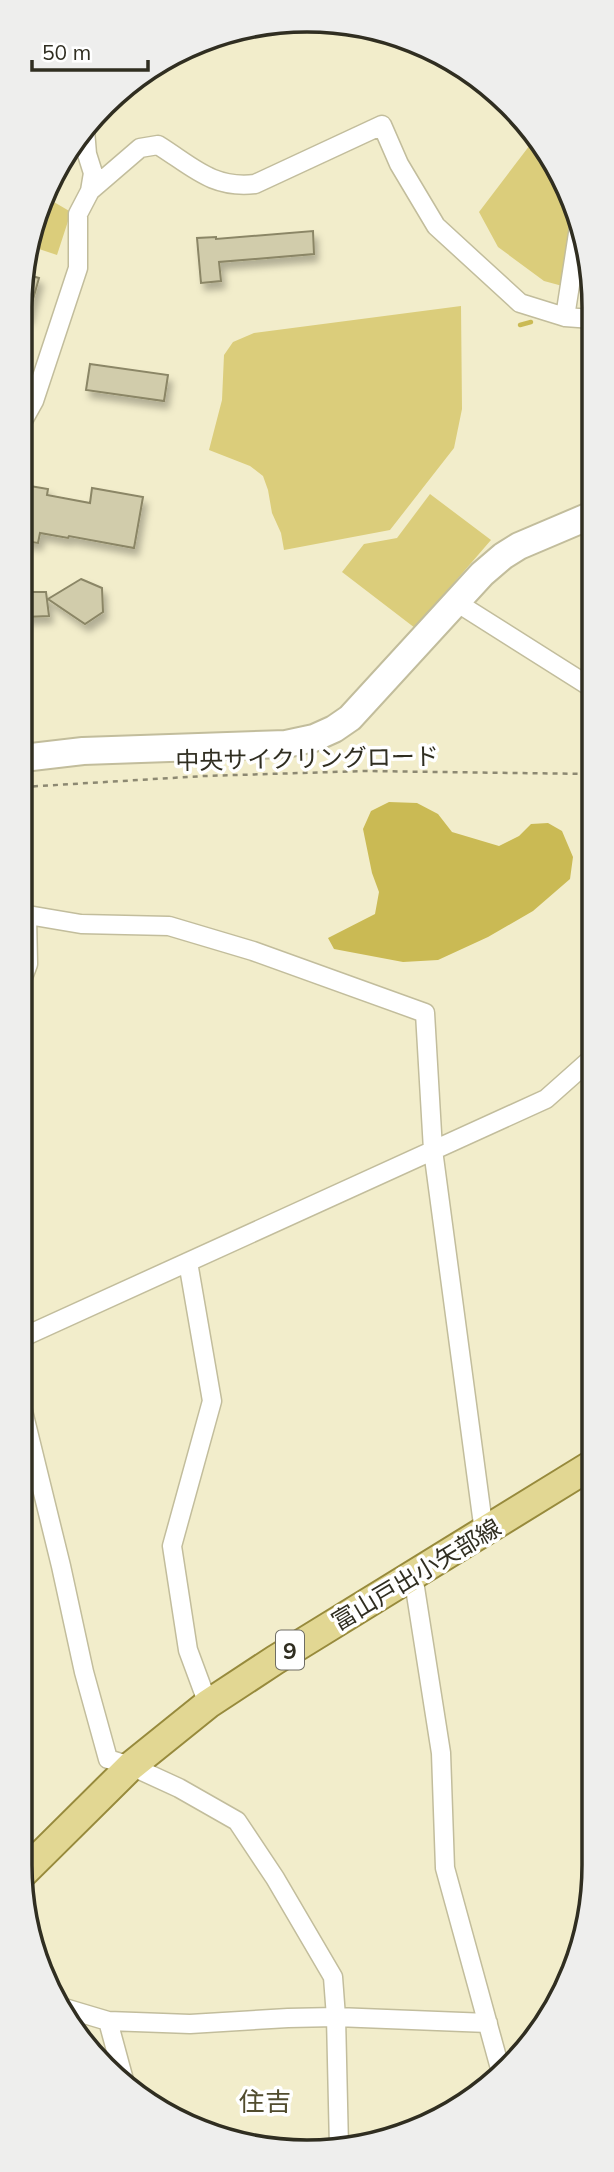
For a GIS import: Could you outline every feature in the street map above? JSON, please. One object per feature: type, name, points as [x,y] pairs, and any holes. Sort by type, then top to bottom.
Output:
[{"type":"main road","name":"富山戸出小矢部線","points":[[32,1864],[131,1766],[208,1704],[582,1471]]},
{"type":"street","points":[[90,191],[140,148],[158,145],[204,175],[220,183],[238,186],[255,184],[382,125],[399,164],[436,226],[520,303],[565,317],[582,318]]},
{"type":"street","points":[[32,405],[78,268],[78,214],[90,191],[93,173],[86,142]]},
{"type":"street","points":[[565,317],[576,248]]},
{"type":"street","points":[[32,757],[83,751],[286,744],[314,738],[334,729],[362,707],[482,574],[503,556],[519,546],[582,519]]},
{"type":"street","points":[[456,602],[582,682]]},
{"type":"street","points":[[32,916],[81,924],[169,926],[253,951],[425,1013],[433,1150],[484,1532]]},
{"type":"street","points":[[32,1333],[546,1099],[582,1067]]},
{"type":"street","points":[[188,1262],[212,1401],[172,1546],[188,1650],[208,1704]]},
{"type":"street","points":[[32,1448],[108,1759],[131,1766],[179,1788],[237,1821],[275,1878],[332,1977],[336,2017],[339,2138]]},
{"type":"street","points":[[413,1575],[441,1753],[445,1868],[499,2063]]},
{"type":"street","points":[[73,2011],[108,2021],[190,2024],[336,2017],[488,2023]]},
{"type":"street","points":[[108,2021],[121,2068]]},
{"type":"path","name":"中央サイクリングロード","points":[[32,786],[204,776],[365,771],[582,774]]},
{"type":"shaded area","points":[[530,145],[546,169],[568,218],[577,253],[582,291],[544,281],[498,247],[479,212]]},
{"type":"shaded area","points":[[52,201],[71,212],[57,255],[38,249]]},
{"type":"shaded area","points":[[461,306],[462,409],[454,448],[390,530],[284,550],[263,476],[250,466],[209,450],[222,400],[224,355],[233,342],[254,333]]},
{"type":"shaded area","points":[[430,494],[491,540],[415,628],[342,572],[364,544],[397,538]]},
{"type":"shaded area","points":[[389,802],[417,803],[438,814],[452,832],[499,846],[519,836],[531,824],[548,823],[562,831],[573,857],[570,879],[533,911],[488,937],[438,960],[403,962],[334,949],[328,938],[375,914],[379,892],[372,873],[363,829],[371,811]]},
{"type":"building","points":[[313,231],[314,254],[219,262],[221,281],[201,283],[197,238],[216,239]]},
{"type":"building","points":[[33,276],[39,278],[32,303]]},
{"type":"building","points":[[90,364],[168,375],[164,401],[86,390]]},
{"type":"building","points":[[32,486],[48,489],[47,495],[90,503],[92,488],[143,497],[134,548],[40,533],[38,543],[32,542]]},
{"type":"building","points":[[81,579],[102,588],[103,612],[85,624],[48,599]]},
{"type":"building","points":[[32,592],[46,592],[49,616],[32,617]]},
{"type":"waterway","points":[[520,325],[531,322]]},
{"type":"district","name":"住吉","points":[[265,2101]]}]
